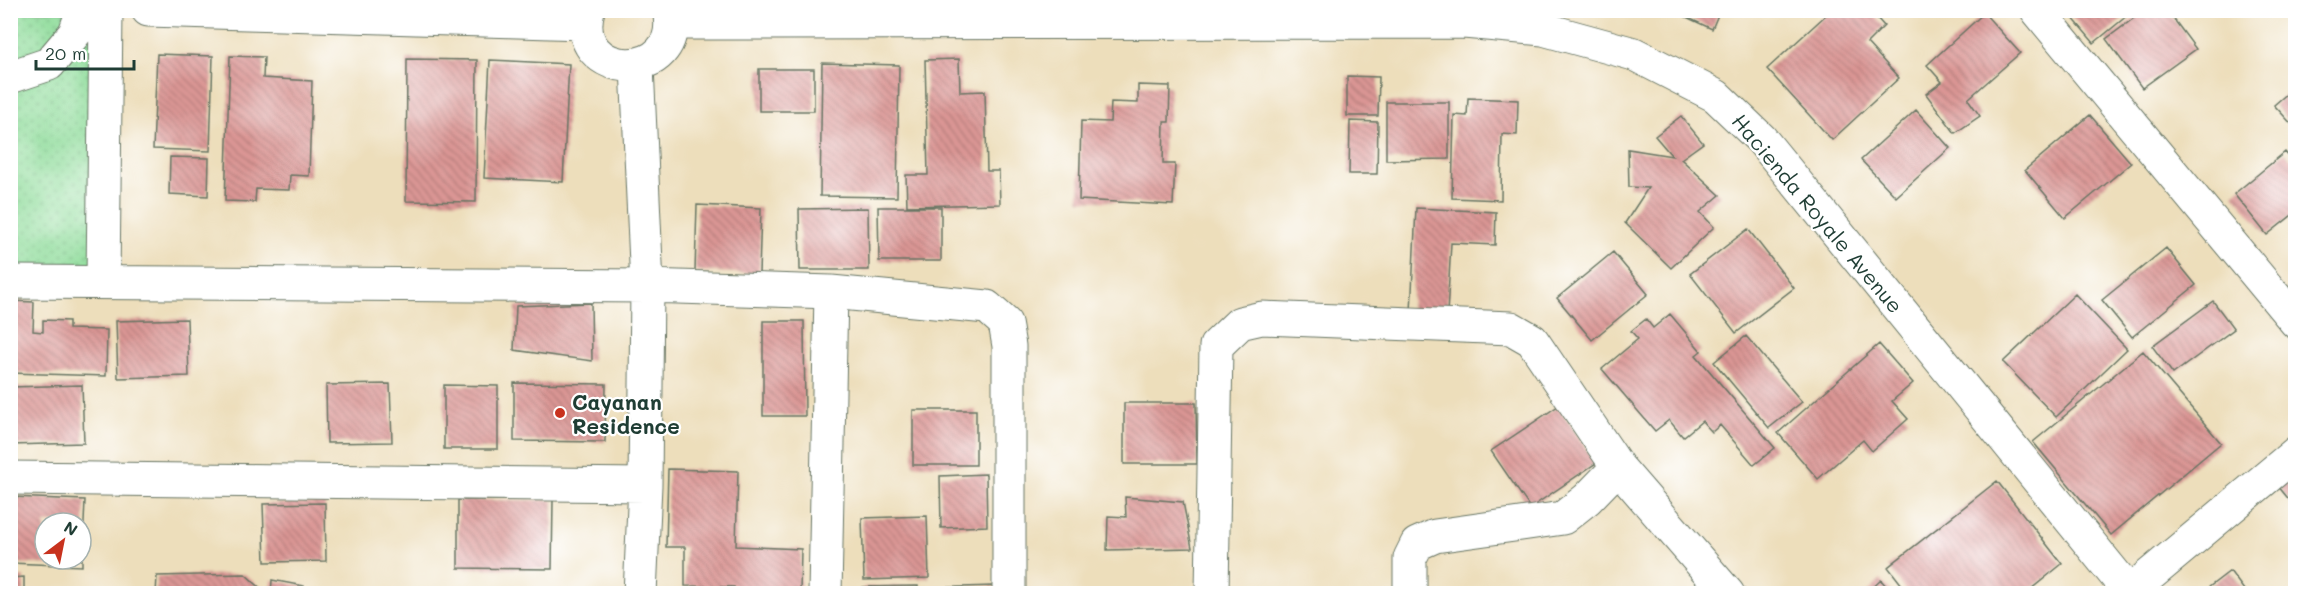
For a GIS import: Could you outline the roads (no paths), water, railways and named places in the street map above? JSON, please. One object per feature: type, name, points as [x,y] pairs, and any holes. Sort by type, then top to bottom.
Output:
[{"type":"street","points":[[10,77],[49,64],[75,33],[83,10]]},
{"type":"street","points":[[103,281],[106,10]]},
{"type":"street","points":[[148,10],[586,17],[589,42],[601,57],[618,65],[637,66],[655,57],[668,42],[670,17]]},
{"type":"street","points":[[2037,10],[2295,322]]},
{"type":"street","name":"Hacienda Royale Avenue","points":[[670,17],[1464,22],[1543,29],[1634,54],[1716,96],[1761,139],[2129,593]]},
{"type":"street","points":[[637,66],[647,286],[645,485],[640,594]]},
{"type":"street","points":[[10,282],[647,286],[831,292],[987,307],[1005,323],[1009,346],[1009,594]]},
{"type":"street","points":[[825,594],[831,292]]},
{"type":"street","points":[[1212,594],[1216,346],[1240,323],[1262,318],[1511,328],[1532,340],[1618,466],[1728,594]]},
{"type":"street","points":[[2129,593],[2295,453]]},
{"type":"street","points":[[1410,594],[1410,558],[1417,544],[1435,536],[1563,518],[1587,498],[1618,466]]},
{"type":"street","points":[[10,478],[645,485]]},
{"type":"place","name":"Cayanan Residence","points":[[560,413]]}]
